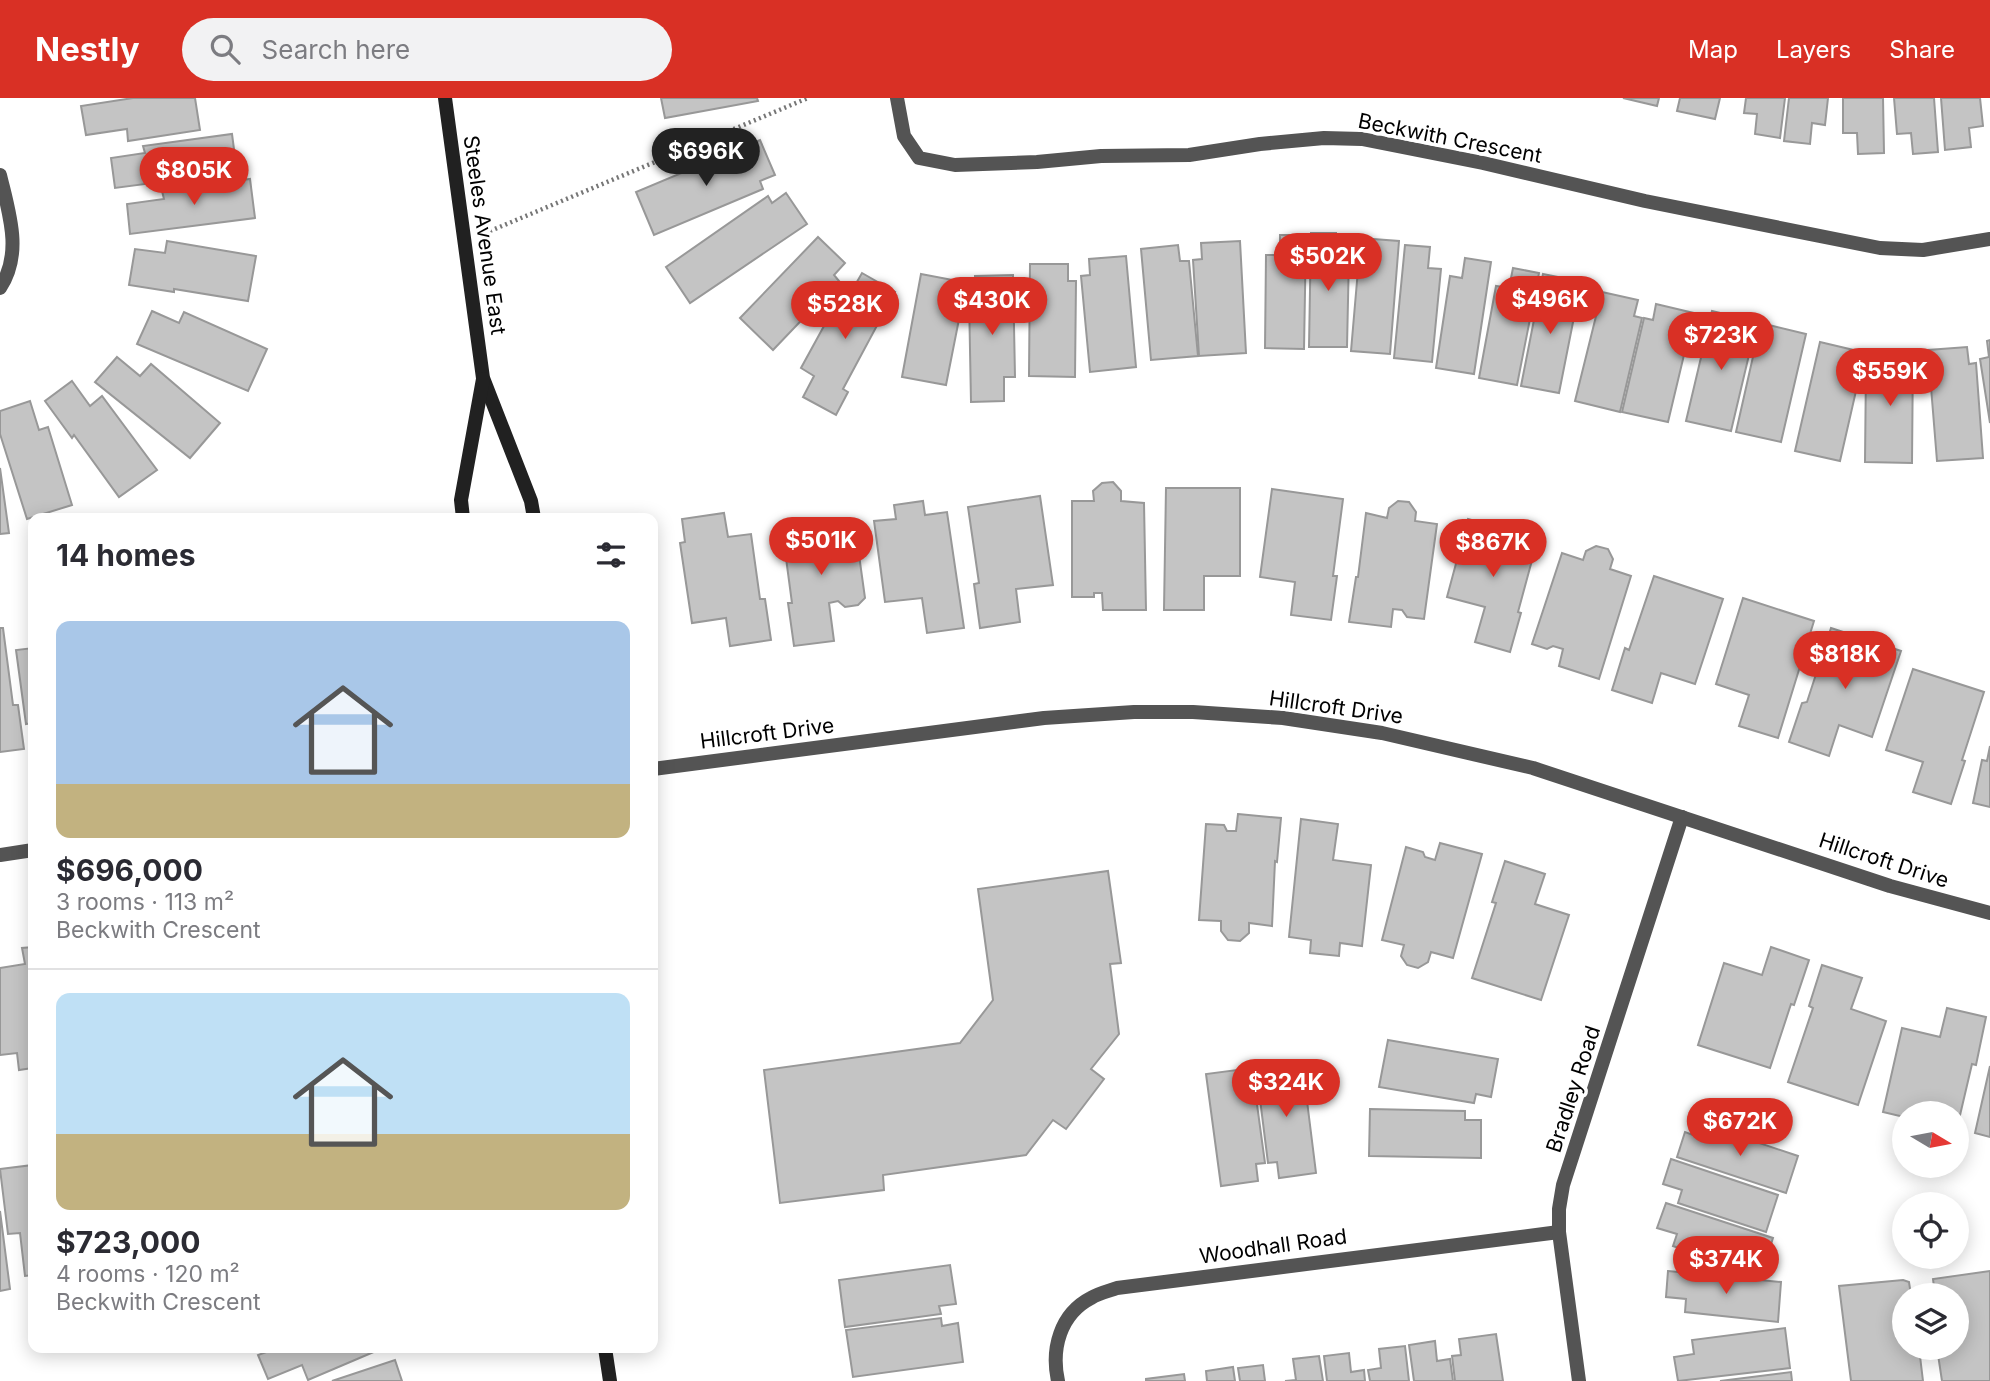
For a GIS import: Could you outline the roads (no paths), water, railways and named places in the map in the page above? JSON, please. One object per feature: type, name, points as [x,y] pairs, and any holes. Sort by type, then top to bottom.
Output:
[{"type":"main road","name":"Steeles Avenue East","points":[[445,98],[484,378],[531,500],[533,513]]},
{"type":"main road","name":"Steeles Avenue East","points":[[462,513],[461,500],[484,378]]},
{"type":"main road","points":[[606,1353],[610,1381]]},
{"type":"street","name":"Beckwith Crescent","points":[[897,98],[904,136],[919,158],[955,165],[1101,156],[1189,155],[1260,144],[1325,138],[1362,139],[1483,163],[1645,201],[1880,248],[1923,250],[1990,239]]},
{"type":"street","points":[[0,175],[14,239],[8,276],[0,288]]},
{"type":"street","name":"Hillcroft Drive","points":[[658,768],[1044,718],[1134,712],[1193,712],[1283,719],[1357,729],[1462,750],[1533,768],[1890,886],[1990,914]]},
{"type":"street","name":"Bradley Road","points":[[1579,1381],[1559,1232],[1563,1185],[1682,817]]},
{"type":"street","points":[[0,855],[28,851]]},
{"type":"street","name":"Woodhall Road","points":[[1058,1381],[1055,1367],[1058,1337],[1070,1315],[1090,1298],[1118,1288],[1559,1232]]}]
